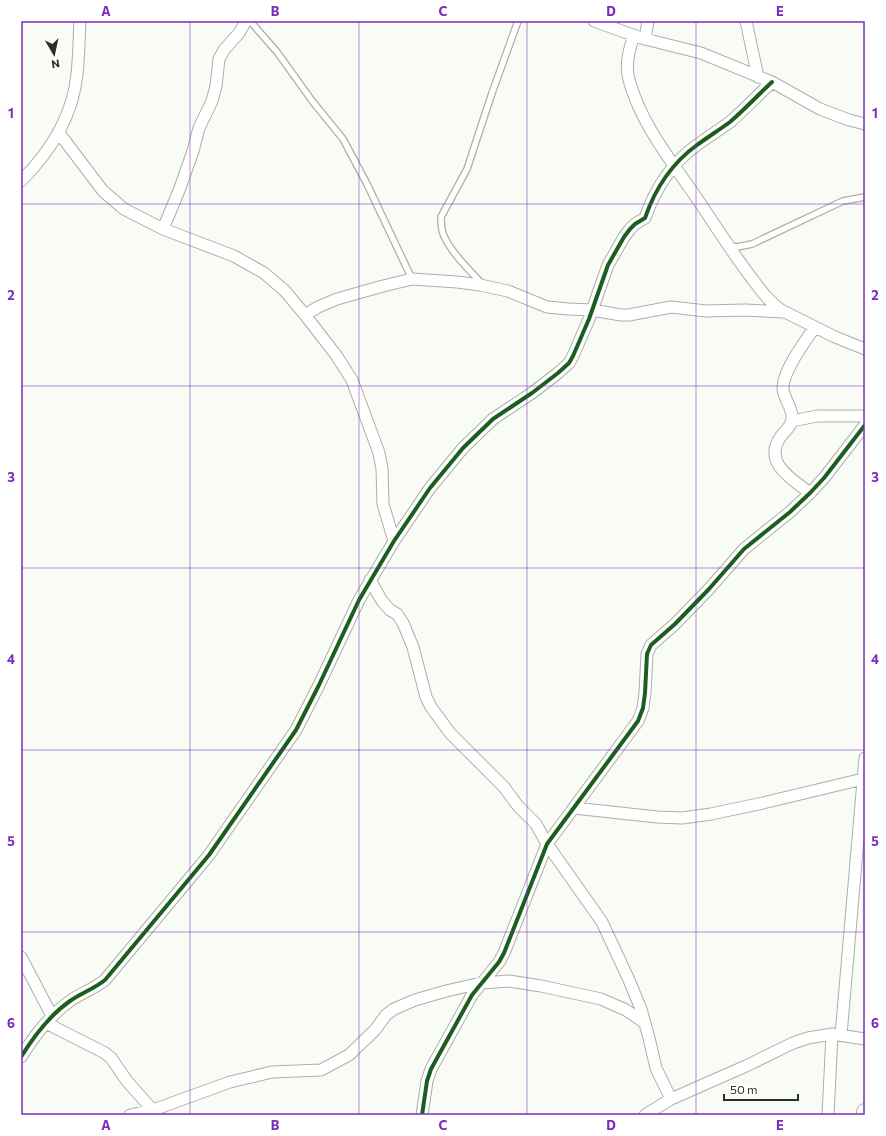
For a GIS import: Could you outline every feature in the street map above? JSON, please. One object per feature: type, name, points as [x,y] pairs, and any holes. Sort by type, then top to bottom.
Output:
[{"type":"street","points":[[23,177],[43,157],[59,132],[72,98],[77,75],[80,21]]},
{"type":"street","points":[[163,229],[191,158],[199,128],[212,101],[220,59],[224,50],[239,33],[246,21]]},
{"type":"street","points":[[594,21],[645,39],[701,53],[772,82],[820,109],[849,120],[865,124]]},
{"type":"street","points":[[645,39],[648,21]]},
{"type":"street","points":[[746,21],[758,77]]},
{"type":"street","points":[[634,35],[627,63],[629,79],[639,107],[655,139],[700,203],[727,245],[773,304],[784,312],[865,349]]},
{"type":"street","points":[[21,1057],[28,1045],[49,1019],[70,1001],[96,987],[105,980],[209,855],[296,730],[370,580],[394,541],[430,488],[463,448],[493,419],[532,393],[569,363],[592,310],[608,265],[624,237],[635,224],[645,218],[650,204],[660,186],[674,167],[696,146],[729,122],[772,82]]},
{"type":"street","points":[[59,132],[100,187],[113,201],[124,209],[163,229],[234,256],[264,273],[285,292],[305,315],[324,339],[352,380],[378,453],[382,469],[383,504],[394,541]]},
{"type":"street","points":[[305,315],[336,299],[412,279],[457,282],[483,286],[508,291],[547,307],[569,310],[592,310],[605,313],[629,315],[671,307],[706,311],[745,310],[784,312]]},
{"type":"street","points":[[810,493],[782,470],[776,462],[775,448],[792,421],[792,416],[784,393],[784,382],[797,352],[815,327]]},
{"type":"street","points":[[792,421],[817,416],[865,416]]},
{"type":"street","points":[[422,1115],[427,1081],[431,1069],[472,995],[504,953],[547,844],[638,721],[643,708],[647,654],[651,645],[675,624],[709,589],[744,549],[790,512],[810,493],[824,478],[865,425]]},
{"type":"street","points":[[370,580],[382,602],[390,610],[397,614],[403,623],[413,647],[426,697],[431,707],[450,733],[504,788],[518,806],[536,824],[547,844],[602,922],[641,1009],[656,1068],[671,1099]]},
{"type":"street","points":[[828,1115],[865,758]]},
{"type":"street","points":[[574,808],[650,817],[682,818],[711,814],[863,780]]},
{"type":"street","points":[[21,957],[49,1019],[111,1058],[127,1080],[155,1113]]},
{"type":"street","points":[[130,1115],[155,1113],[230,1082],[272,1072],[321,1070],[349,1054],[375,1030],[386,1015],[394,1009],[421,998],[481,983],[508,981],[541,986],[601,999],[626,1010],[645,1023]]},
{"type":"street","points":[[645,1115],[671,1099],[746,1066],[793,1042],[808,1038],[836,1035],[865,1039]]},
{"type":"lane","points":[[250,21],[277,52],[313,102],[343,139],[367,184],[412,279]]},
{"type":"lane","points":[[483,286],[456,254],[444,236],[441,226],[441,217],[467,169],[518,21]]},
{"type":"lane","points":[[727,245],[737,247],[752,244],[843,201],[865,197]]},
{"type":"cycle path","points":[[21,1057],[31,1041],[49,1019],[74,998],[105,980],[209,855],[296,730],[359,600],[394,541],[430,488],[463,448],[493,419],[532,393],[569,363],[589,319],[608,265],[630,229],[645,218],[649,207],[665,177],[688,152],[730,122],[772,82]]},
{"type":"cycle path","points":[[422,1115],[427,1081],[431,1069],[472,995],[499,962],[504,953],[547,844],[638,721],[643,708],[647,654],[651,645],[675,624],[709,589],[744,549],[790,512],[810,493],[824,478],[865,425]]}]
